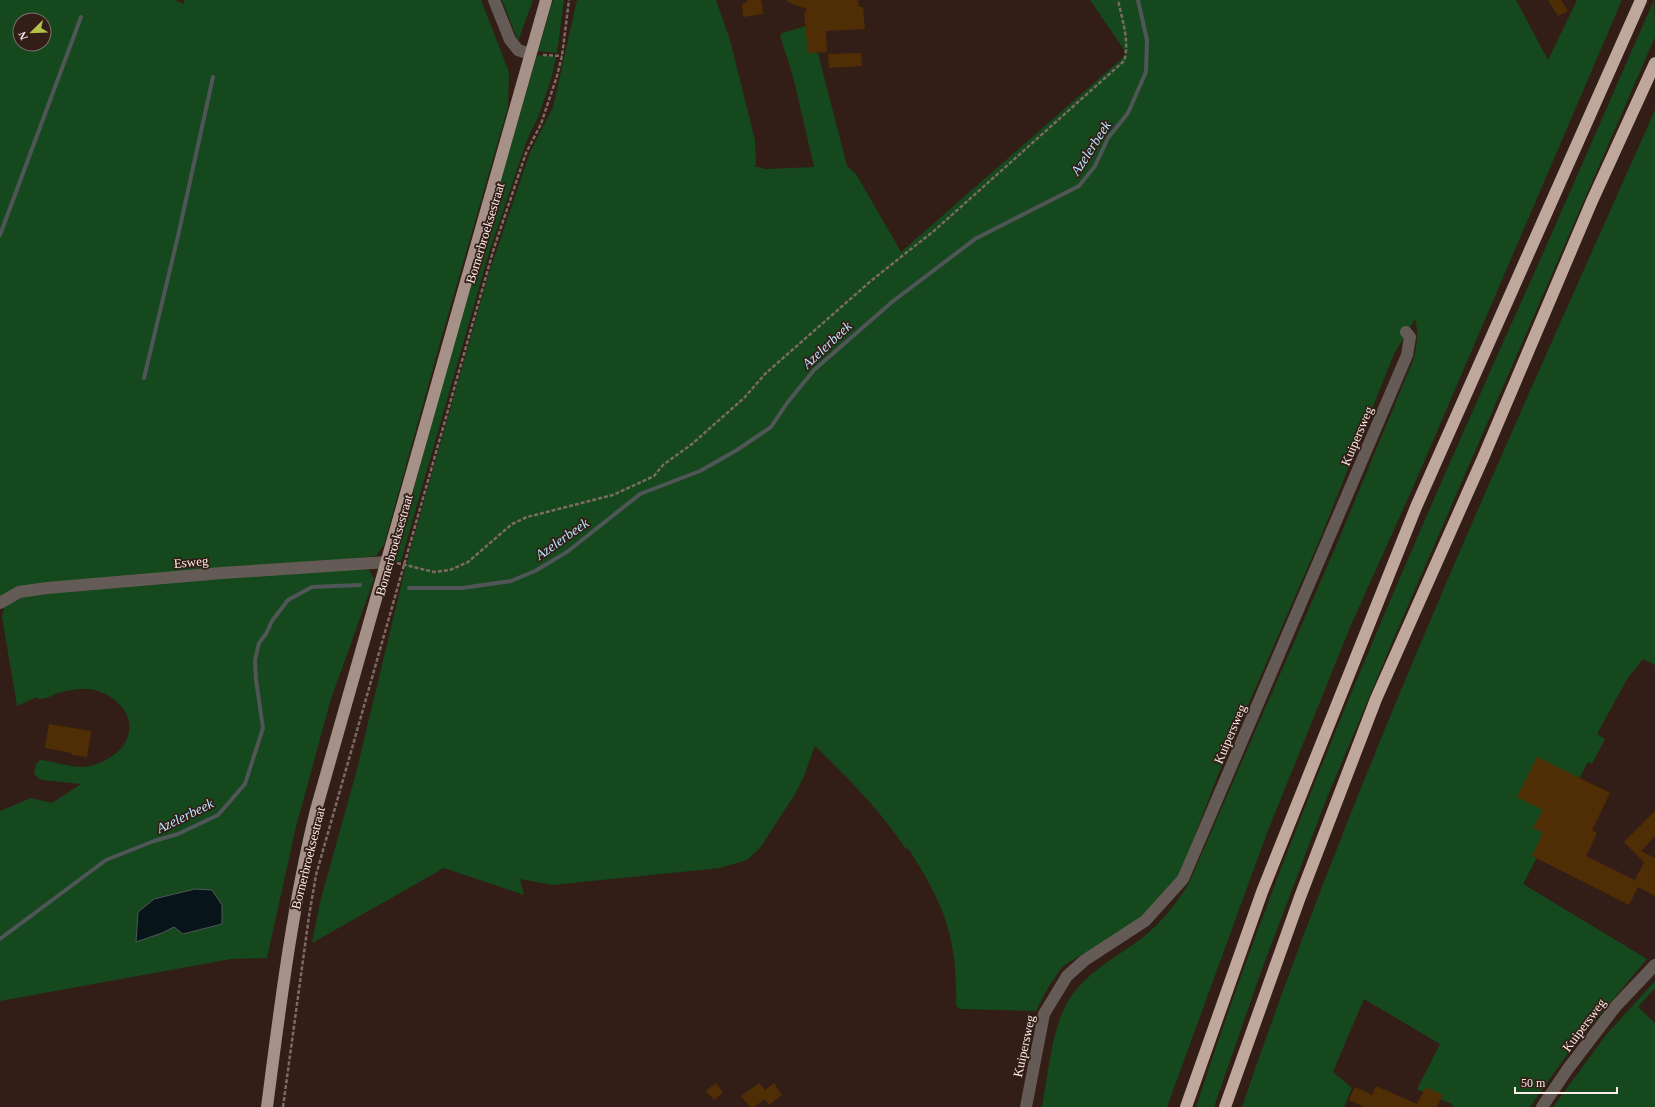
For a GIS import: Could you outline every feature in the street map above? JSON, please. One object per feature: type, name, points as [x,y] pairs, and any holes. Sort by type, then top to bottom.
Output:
[{"type":"highway","points":[[1186,1107],[1262,892],[1416,507],[1641,0]]},
{"type":"highway","points":[[1225,1107],[1300,898],[1376,699],[1486,450],[1592,201],[1655,63]]},
{"type":"main road","name":"Bornerbroeksestraat","points":[[266,1107],[288,948],[302,868],[316,810],[546,0]]},
{"type":"street","points":[[494,0],[510,40],[518,50],[530,54]]},
{"type":"street","name":"Kuipersweg","points":[[1026,1107],[1044,1014],[1067,976],[1085,960],[1144,921],[1183,879],[1407,355],[1410,337],[1406,332]]},
{"type":"street","name":"Esweg","points":[[0,603],[19,592],[47,588],[222,573],[387,562]]},
{"type":"street","name":"Kuipersweg","points":[[1542,1107],[1567,1070],[1616,1006],[1655,965]]},
{"type":"path","name":"Bornerbroeksestraat","points":[[283,1107],[308,916],[316,875],[494,248],[526,153],[541,124],[562,56],[569,0]]},
{"type":"path","points":[[404,564],[434,572],[450,570],[468,562],[512,524],[527,517],[613,495],[654,476],[663,465],[692,444],[744,398],[766,373],[872,280],[935,230],[1124,61],[1127,52],[1118,0]]},
{"type":"path","points":[[530,54],[562,56]]},
{"type":"green space","points":[[0,0],[175,0],[184,4],[184,0],[481,0],[509,72],[508,107],[384,545],[376,556],[0,596]]},
{"type":"green space","points":[[502,0],[533,0],[518,41]]},
{"type":"green space","points":[[553,0],[564,0],[557,53],[538,51]]},
{"type":"green space","points":[[577,0],[716,0],[730,40],[755,140],[756,164],[754,166],[765,169],[814,167],[793,76],[780,36],[782,33],[813,24],[815,53],[818,53],[847,166],[856,174],[901,252],[1127,54],[1090,0],[1516,0],[1548,60],[1577,0],[1622,0],[1418,476],[1351,625],[1267,833],[1167,1107],[1042,1107],[1056,1031],[1064,1009],[1071,997],[1088,977],[1149,932],[1178,900],[1188,885],[1336,546],[1412,363],[1417,341],[1415,319],[1394,354],[1320,539],[1218,775],[1179,876],[1141,919],[1063,966],[1049,986],[1036,1011],[960,1009],[956,1006],[956,982],[951,941],[940,905],[931,887],[908,848],[906,849],[863,795],[815,746],[804,776],[795,794],[760,848],[747,860],[720,868],[552,885],[520,879],[524,895],[444,868],[312,943],[320,902],[356,773],[406,565],[488,276],[530,152],[553,107]]},
{"type":"green space","points":[[1654,0],[1655,37],[1397,631],[1326,800],[1262,969],[1214,1107],[1196,1107],[1264,914],[1339,723],[1418,535]]},
{"type":"green space","points":[[537,55],[556,57],[552,76],[539,115],[527,140],[489,253],[401,561],[394,561],[460,321]]},
{"type":"green space","points":[[1655,110],[1655,665],[1643,659],[1627,679],[1597,734],[1605,739],[1592,764],[1588,762],[1523,884],[1647,959],[1571,1049],[1530,1107],[1453,1107],[1452,1104],[1417,1089],[1440,1044],[1364,999],[1333,1072],[1352,1088],[1344,1107],[1242,1107],[1287,980],[1385,728],[1491,480]]},
{"type":"green space","points":[[333,569],[369,570],[374,579],[330,702],[295,831],[267,958],[231,959],[0,1001],[0,811],[31,798],[52,803],[81,784],[41,780],[34,774],[36,764],[40,760],[81,767],[94,765],[109,758],[120,750],[126,740],[129,729],[128,718],[123,708],[113,698],[94,690],[72,690],[44,698],[38,699],[37,697],[17,706],[2,617],[5,603],[18,595]]},
{"type":"green space","points":[[1655,981],[1655,988],[1638,1007],[1655,1023],[1655,1107],[1553,1107],[1606,1035]]},
{"type":"shaded area","points":[[195,889],[212,890],[222,905],[222,924],[183,934],[174,927],[136,942],[138,912],[154,899]]},
{"type":"building","points":[[747,0],[761,0],[763,14],[743,17],[742,4],[747,3]]},
{"type":"building","points":[[787,0],[858,0],[859,7],[863,7],[865,29],[826,31],[827,52],[808,53],[804,14],[807,9],[787,2]]},
{"type":"building","points":[[1548,0],[1561,0],[1568,11],[1558,16]]},
{"type":"building","points":[[861,53],[862,66],[829,68],[828,54]]},
{"type":"building","points":[[49,724],[91,731],[87,757],[45,748]]},
{"type":"building","points":[[1537,757],[1610,793],[1592,830],[1597,833],[1586,856],[1635,880],[1644,862],[1624,842],[1655,811],[1655,836],[1641,851],[1655,858],[1655,896],[1638,887],[1629,905],[1532,856],[1543,833],[1533,828],[1543,810],[1517,797]]},
{"type":"building","points":[[716,1083],[723,1093],[714,1100],[706,1091]]},
{"type":"building","points":[[759,1083],[765,1090],[774,1083],[782,1095],[769,1105],[765,1099],[754,1107],[750,1107],[741,1096]]},
{"type":"building","points":[[1376,1086],[1417,1104],[1426,1087],[1443,1095],[1437,1107],[1364,1107],[1349,1100],[1355,1087],[1372,1095]]},
{"type":"waterway","name":"Azelerbeek","points":[[409,588],[462,588],[511,581],[535,571],[567,552],[640,494],[700,471],[737,450],[771,427],[787,403],[814,370],[892,302],[975,239],[1079,186],[1095,166],[1108,138],[1128,113],[1146,72],[1147,40],[1138,0]]},
{"type":"waterway","points":[[0,235],[81,17]]},
{"type":"waterway","points":[[144,378],[178,236],[213,77]]},
{"type":"waterway","name":"Azelerbeek","points":[[0,939],[106,860],[154,841],[178,834],[218,815],[245,784],[263,728],[256,680],[255,660],[259,643],[266,634],[272,621],[288,600],[312,587],[360,585]]}]
